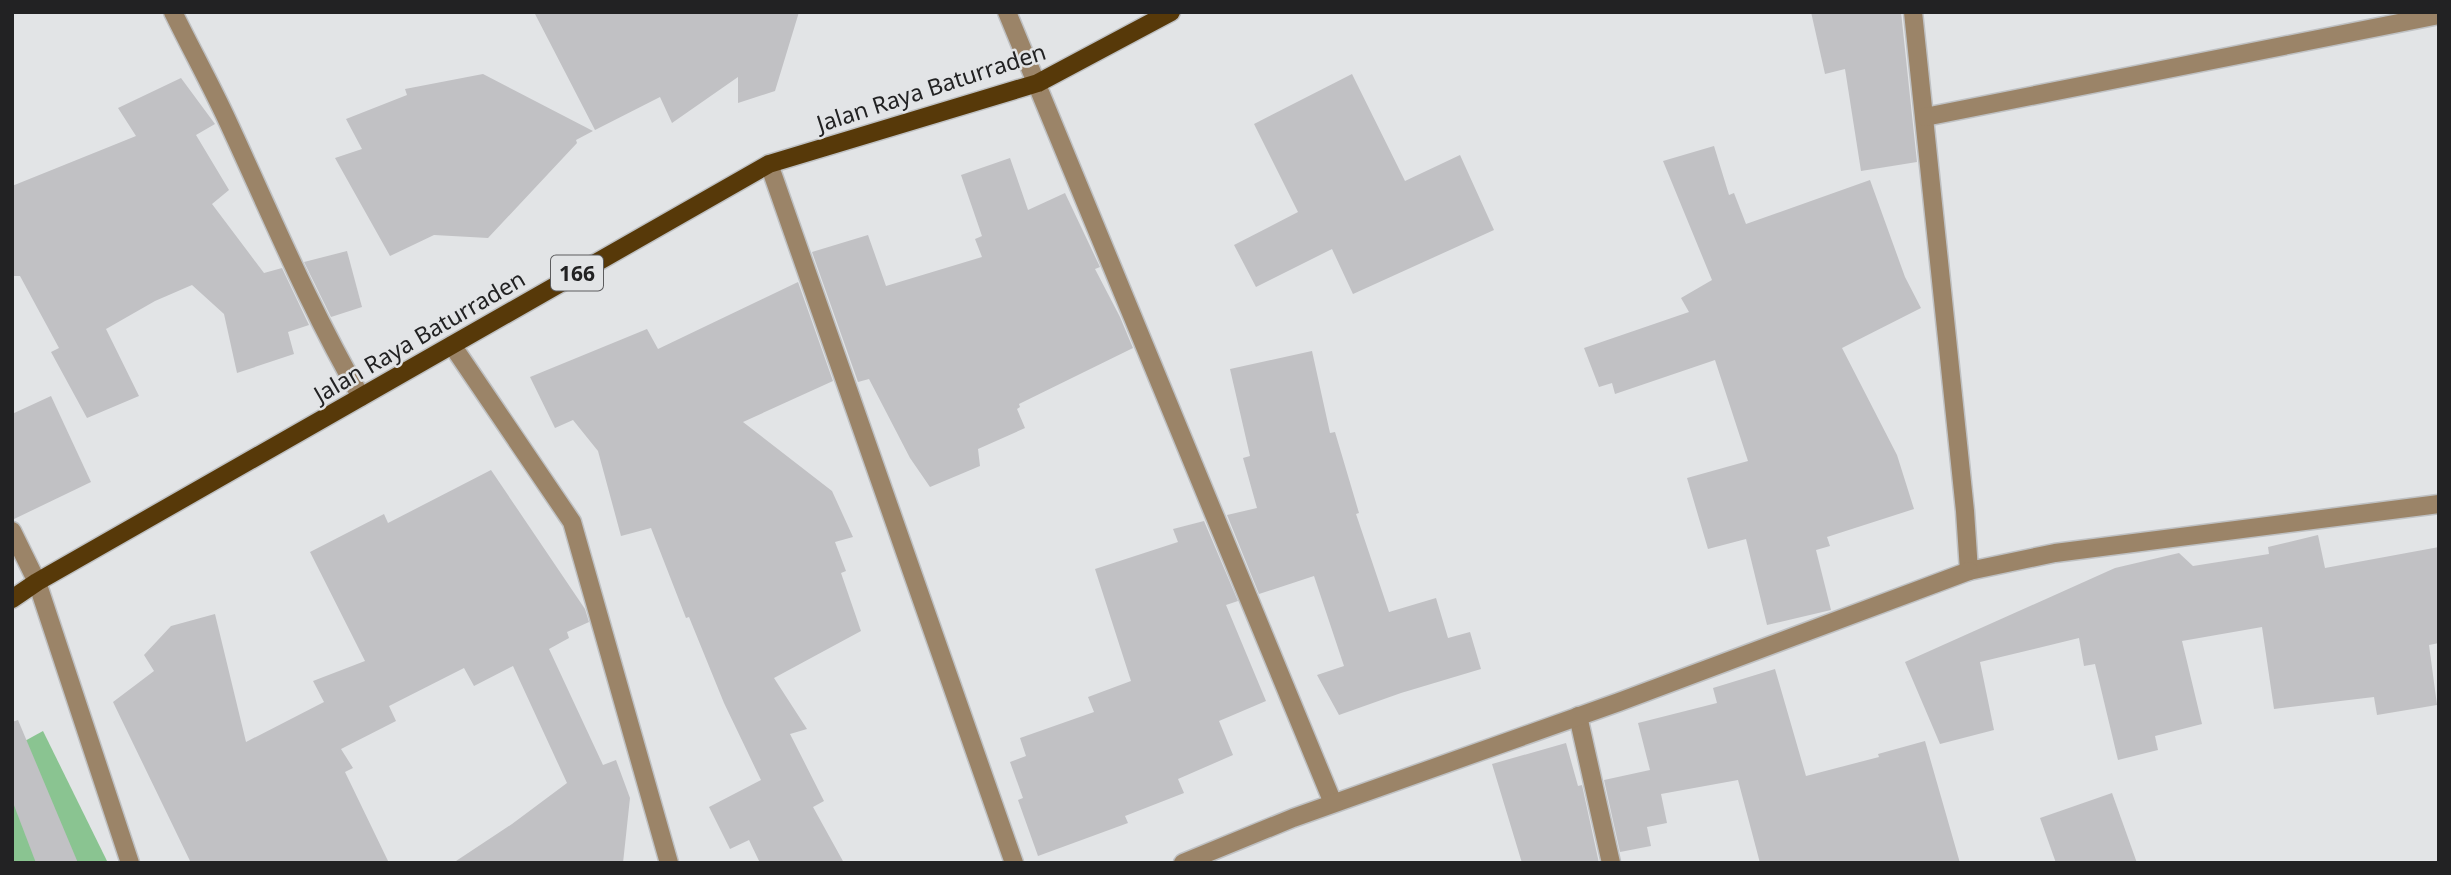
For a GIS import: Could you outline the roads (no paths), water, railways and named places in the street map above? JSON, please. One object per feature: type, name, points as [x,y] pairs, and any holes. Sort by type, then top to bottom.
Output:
[{"type":"main road","name":"Jalan Raya Baturraden","points":[[12,599],[37,582],[769,164],[1038,83],[1171,12]]},
{"type":"street","points":[[173,12],[227,120],[330,343],[361,397]]},
{"type":"street","points":[[1007,12],[1333,803]]},
{"type":"street","points":[[1913,12],[1969,571]]},
{"type":"street","points":[[1925,117],[2439,15]]},
{"type":"street","points":[[769,164],[1014,863]]},
{"type":"street","points":[[452,345],[572,522],[669,863]]},
{"type":"street","points":[[1183,863],[1333,803],[1969,571],[2055,552],[2439,504]]},
{"type":"street","points":[[12,531],[37,582],[130,863]]},
{"type":"street","points":[[1577,716],[1611,863]]}]
